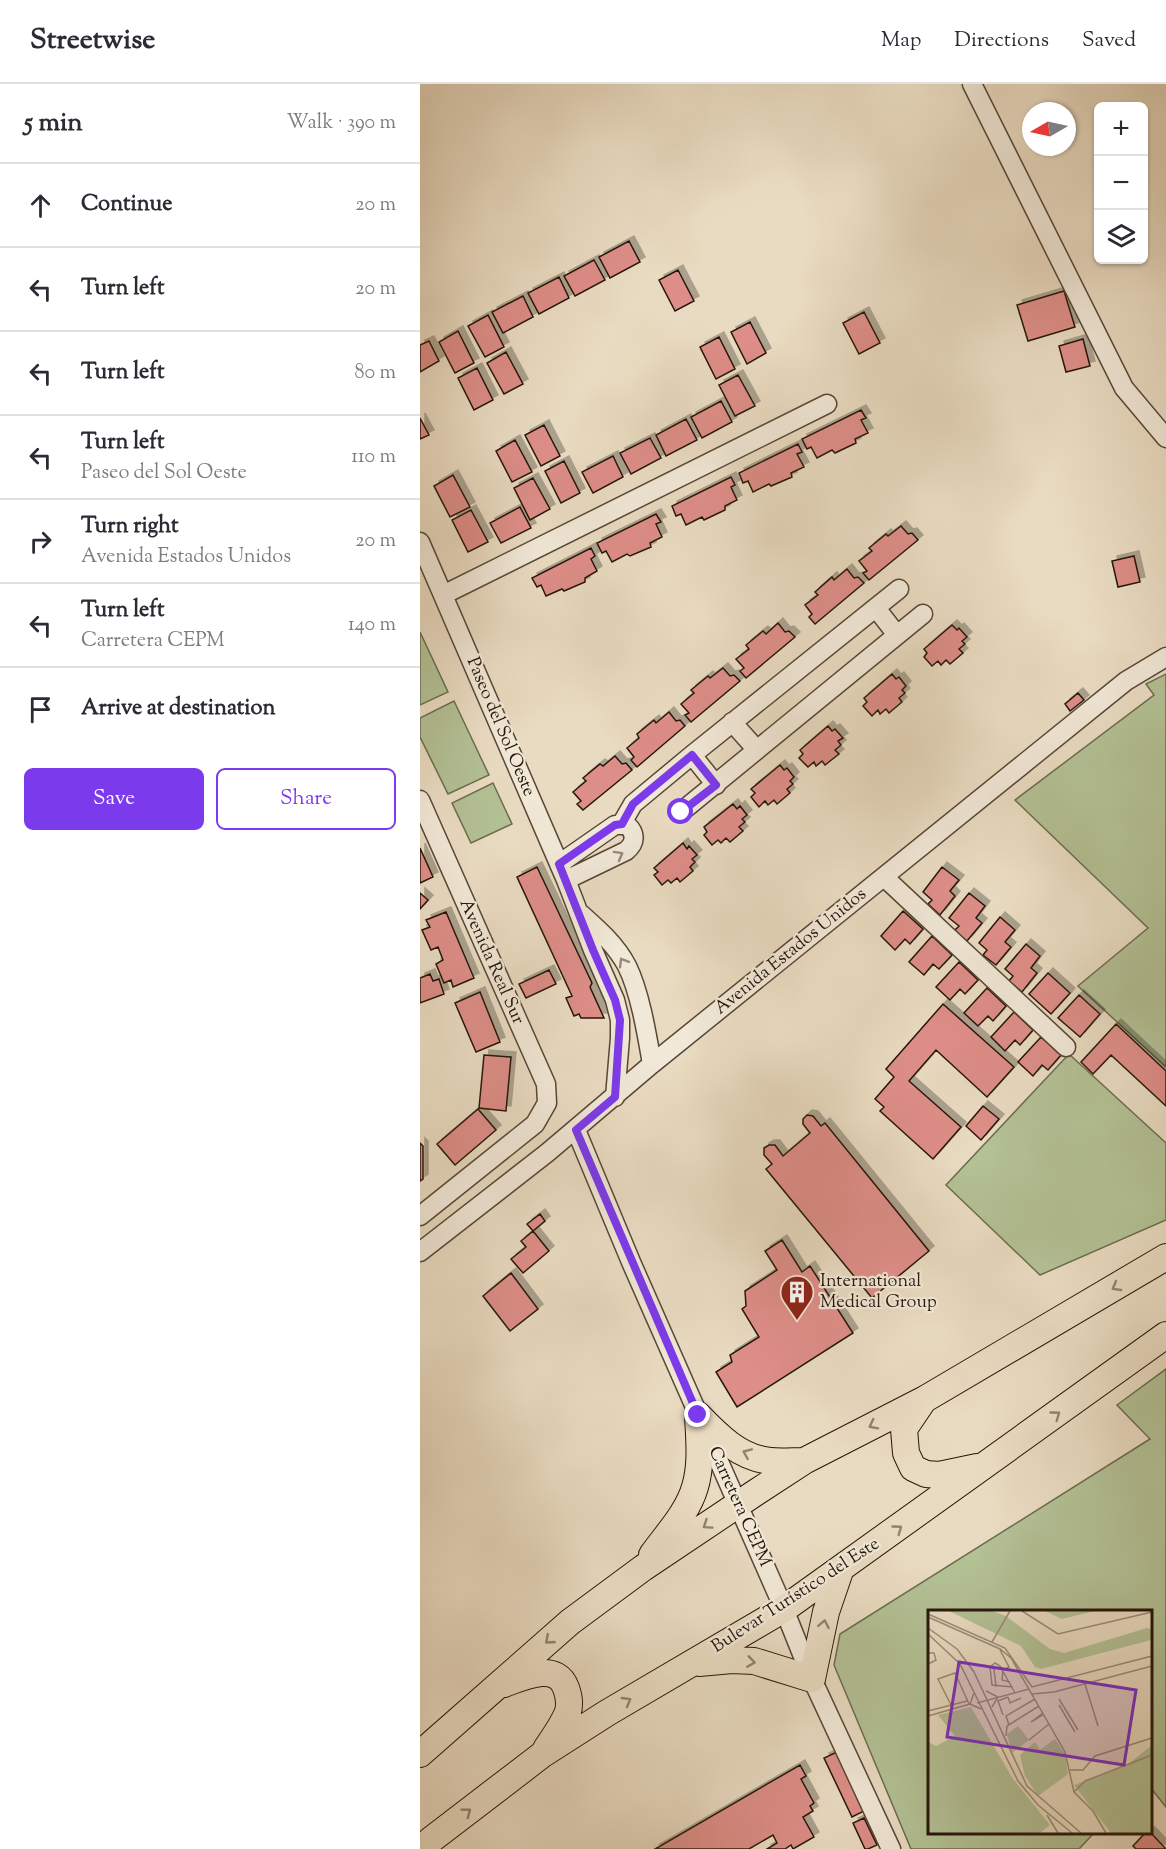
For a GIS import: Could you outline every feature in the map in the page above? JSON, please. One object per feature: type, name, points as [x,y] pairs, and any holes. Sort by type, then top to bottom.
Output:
[{"type":"highway","points":[[420,1754],[570,1622],[643,1568],[738,1504],[804,1461],[925,1398],[1166,1257]]},
{"type":"highway","name":"Bulevar Turístico del Este","points":[[422,1849],[543,1754],[607,1713],[784,1609],[1166,1335]]},
{"type":"highway","points":[[925,1398],[904,1429],[906,1453],[913,1468],[926,1474],[939,1475],[987,1465]]},
{"type":"highway","points":[[698,1415],[724,1442],[745,1454],[769,1461],[804,1461]]},
{"type":"highway","points":[[643,1568],[681,1515],[695,1487],[700,1451],[698,1415]]},
{"type":"highway","points":[[693,1664],[732,1660],[754,1661],[812,1679],[826,1612],[840,1570]]},
{"type":"highway","points":[[496,1686],[541,1673],[552,1674],[560,1678],[569,1699],[568,1711],[543,1754]]},
{"type":"street","points":[[972,84],[1124,388],[1166,438]]},
{"type":"street","points":[[443,595],[826,404]]},
{"type":"street","name":"Paseo del Sol Oeste","points":[[420,542],[563,872],[615,1000],[620,1020],[615,1097]]},
{"type":"street","points":[[622,824],[633,804],[899,589]]},
{"type":"street","points":[[876,608],[897,635]]},
{"type":"street","points":[[681,812],[923,614]]},
{"type":"street","name":"Avenida Estados Unidos","points":[[420,1252],[576,1130],[652,1064],[1126,681],[1166,657]]},
{"type":"street","points":[[732,722],[757,750]]},
{"type":"street","points":[[692,755],[716,785]]},
{"type":"street","name":"Avenida Real Sur","points":[[420,800],[546,1084],[547,1103],[535,1124],[420,1216]]},
{"type":"street","points":[[615,825],[627,825],[632,830],[634,840],[632,847],[622,855],[563,872],[615,825]]},
{"type":"street","points":[[884,877],[1066,1047]]},
{"type":"street","name":"Paseo del Sol Oeste","points":[[580,913],[606,936],[627,966],[647,1034],[652,1064]]},
{"type":"street","points":[[615,1000],[636,992]]},
{"type":"street","name":"Carretera CEPM","points":[[576,1130],[784,1609],[812,1679],[891,1849]]},
{"type":"green space","points":[[420,632],[448,692],[420,705]]},
{"type":"green space","points":[[1166,674],[1166,1067],[1078,986],[1148,928],[1015,800],[1154,695],[1146,684]]},
{"type":"green space","points":[[454,701],[489,775],[448,794],[420,737],[420,718]]},
{"type":"green space","points":[[493,783],[512,824],[471,843],[452,803]]},
{"type":"green space","points":[[1069,1054],[1166,1143],[1166,1220],[1040,1275],[946,1185]]},
{"type":"green space","points":[[1166,1369],[1166,1807],[1151,1788],[1151,1610],[928,1610],[928,1834],[1093,1834],[1079,1849],[911,1849],[834,1665],[840,1634],[1150,1439],[1117,1405]]},
{"type":"building","points":[[629,241],[640,262],[610,278],[599,257]]},
{"type":"building","points":[[594,260],[605,280],[575,296],[564,276]]},
{"type":"building","points":[[678,270],[694,301],[675,311],[659,280]]},
{"type":"building","points":[[559,277],[569,298],[539,314],[528,293]]},
{"type":"building","points":[[1064,291],[1075,327],[1028,341],[1017,305]]},
{"type":"building","points":[[523,296],[533,317],[503,333],[492,312]]},
{"type":"building","points":[[864,312],[880,343],[859,354],[843,323]]},
{"type":"building","points":[[488,315],[504,347],[485,357],[468,326]]},
{"type":"building","points":[[750,322],[766,353],[747,364],[731,332]]},
{"type":"building","points":[[458,331],[474,363],[455,373],[439,342]]},
{"type":"building","points":[[719,337],[735,369],[716,379],[700,347]]},
{"type":"building","points":[[1083,339],[1090,366],[1066,372],[1059,346]]},
{"type":"building","points":[[429,341],[439,361],[420,372],[420,345]]},
{"type":"building","points":[[506,352],[523,384],[504,394],[487,363]]},
{"type":"building","points":[[477,368],[493,400],[474,410],[458,378]]},
{"type":"building","points":[[738,375],[755,406],[735,416],[719,385]]},
{"type":"building","points":[[721,401],[732,422],[702,438],[691,417]]},
{"type":"building","points":[[861,410],[866,418],[861,420],[868,433],[855,439],[856,443],[835,453],[832,450],[817,458],[811,447],[807,449],[802,439]]},
{"type":"building","points":[[420,418],[429,435],[420,439]]},
{"type":"building","points":[[686,419],[697,440],[666,456],[656,435]]},
{"type":"building","points":[[544,425],[560,456],[541,466],[525,435]]},
{"type":"building","points":[[650,438],[661,458],[631,474],[620,453]]},
{"type":"building","points":[[515,440],[532,472],[512,482],[496,451]]},
{"type":"building","points":[[798,444],[802,452],[797,454],[804,467],[791,473],[792,477],[753,492],[748,481],[743,483],[739,473]]},
{"type":"building","points":[[613,456],[623,477],[593,493],[582,472]]},
{"type":"building","points":[[564,461],[580,493],[561,503],[545,471]]},
{"type":"building","points":[[453,475],[470,507],[450,517],[434,486]]},
{"type":"building","points":[[731,477],[735,485],[731,487],[737,500],[725,506],[725,510],[686,525],[681,514],[676,516],[672,506]]},
{"type":"building","points":[[533,478],[550,509],[530,520],[514,488]]},
{"type":"building","points":[[520,507],[531,528],[501,543],[490,523]]},
{"type":"building","points":[[471,510],[488,542],[468,552],[452,520]]},
{"type":"building","points":[[656,514],[661,522],[656,524],[662,537],[650,543],[651,547],[630,556],[627,554],[612,562],[606,551],[602,553],[597,543]]},
{"type":"building","points":[[901,526],[918,540],[869,580],[863,573],[867,571],[859,561],[872,551],[869,548],[886,534],[888,536]]},
{"type":"building","points":[[591,548],[595,556],[591,559],[597,571],[585,578],[585,582],[546,596],[541,585],[537,587],[532,578]]},
{"type":"building","points":[[1134,556],[1140,582],[1118,587],[1112,561]]},
{"type":"building","points":[[847,569],[854,578],[858,577],[864,583],[815,624],[809,617],[812,614],[805,605],[818,595],[815,592],[832,577],[834,580]]},
{"type":"building","points":[[778,623],[785,632],[789,631],[795,637],[746,678],[740,671],[744,668],[736,659],[749,649],[746,645],[763,631],[766,634]]},
{"type":"building","points":[[952,625],[957,630],[959,628],[967,637],[962,641],[965,644],[959,649],[963,653],[950,664],[946,660],[941,665],[938,661],[932,666],[924,657],[927,653],[924,649]]},
{"type":"building","points":[[723,668],[730,676],[734,675],[740,681],[691,722],[685,715],[689,713],[681,704],[694,693],[691,690],[708,676],[710,678]]},
{"type":"building","points":[[892,674],[896,679],[899,677],[906,686],[902,690],[905,693],[899,698],[902,702],[889,713],[886,709],[880,714],[878,710],[872,716],[863,706],[867,702],[864,698]]},
{"type":"building","points":[[1078,693],[1084,700],[1070,711],[1065,704]]},
{"type":"building","points":[[669,712],[676,721],[680,720],[685,726],[637,767],[631,760],[634,757],[627,748],[639,738],[637,734],[654,720],[656,723]]},
{"type":"building","points":[[828,726],[832,731],[835,729],[843,738],[838,741],[841,745],[835,750],[839,754],[825,765],[822,761],[816,766],[814,762],[808,767],[799,758],[803,754],[800,750]]},
{"type":"building","points":[[615,756],[632,770],[583,810],[577,804],[581,801],[573,792],[586,781],[583,778],[600,764],[603,766]]},
{"type":"building","points":[[780,765],[784,770],[787,768],[794,777],[790,781],[793,784],[787,789],[790,793],[777,804],[774,800],[768,805],[765,801],[759,807],[751,797],[755,793],[751,789]]},
{"type":"building","points":[[733,804],[737,809],[740,806],[747,815],[742,819],[745,822],[739,827],[743,831],[730,842],[726,838],[721,843],[718,840],[712,845],[704,835],[707,832],[704,827]]},
{"type":"building","points":[[683,843],[687,849],[689,846],[697,855],[692,859],[695,862],[690,867],[693,871],[680,882],[677,878],[671,883],[668,880],[662,885],[654,875],[658,872],[654,868]]},
{"type":"building","points":[[420,848],[433,877],[420,883]]},
{"type":"building","points":[[537,867],[592,983],[590,987],[604,1018],[581,1018],[579,1014],[574,1016],[566,998],[572,996],[517,877]]},
{"type":"building","points":[[942,867],[959,880],[950,891],[955,896],[940,915],[928,904],[932,900],[923,892]]},
{"type":"building","points":[[420,893],[428,900],[420,909]]},
{"type":"building","points":[[969,893],[985,906],[976,918],[982,923],[967,941],[954,931],[959,926],[949,918]]},
{"type":"building","points":[[903,911],[923,929],[910,944],[905,939],[895,950],[881,936]]},
{"type":"building","points":[[446,912],[474,978],[453,987],[451,980],[444,983],[436,964],[443,960],[438,947],[431,950],[422,930],[430,927],[426,920]]},
{"type":"building","points":[[1000,917],[1015,930],[1005,942],[1011,947],[996,965],[983,955],[987,950],[979,943]]},
{"type":"building","points":[[932,936],[952,955],[939,969],[933,964],[924,975],[909,962]]},
{"type":"building","points":[[1026,944],[1040,956],[1031,968],[1037,973],[1022,992],[1009,981],[1013,976],[1005,969]]},
{"type":"building","points":[[959,962],[978,980],[965,994],[960,989],[950,1000],[936,987]]},
{"type":"building","points":[[549,970],[556,984],[526,998],[519,984]]},
{"type":"building","points":[[1048,973],[1070,993],[1051,1014],[1029,994]]},
{"type":"building","points":[[430,974],[433,981],[439,979],[444,994],[420,1003],[420,978]]},
{"type":"building","points":[[987,988],[1006,1006],[993,1021],[988,1016],[978,1026],[964,1013]]},
{"type":"building","points":[[480,992],[500,1042],[476,1052],[455,1003]]},
{"type":"building","points":[[1079,995],[1100,1014],[1080,1037],[1058,1018]]},
{"type":"building","points":[[943,1004],[1014,1067],[987,1097],[936,1050],[909,1081],[961,1127],[933,1159],[880,1111],[884,1107],[875,1099],[894,1077],[886,1069]]},
{"type":"building","points":[[1014,1012],[1033,1030],[1020,1045],[1015,1040],[1005,1051],[991,1037]]},
{"type":"building","points":[[1116,1024],[1166,1071],[1166,1106],[1111,1055],[1093,1074],[1081,1062]]},
{"type":"building","points":[[1041,1037],[1061,1055],[1048,1070],[1042,1065],[1033,1076],[1018,1062]]},
{"type":"building","points":[[484,1055],[511,1057],[506,1111],[479,1108]]},
{"type":"building","points":[[983,1106],[999,1119],[981,1140],[966,1126]]},
{"type":"building","points":[[478,1109],[496,1130],[455,1165],[437,1144]]},
{"type":"building","points":[[807,1115],[813,1116],[821,1126],[825,1123],[929,1251],[872,1298],[766,1169],[772,1164],[764,1155],[764,1148],[775,1145],[783,1156],[810,1133],[803,1124],[803,1119]]},
{"type":"building","points":[[420,1143],[423,1146],[423,1179],[420,1181]]},
{"type":"building","points":[[540,1214],[545,1221],[533,1231],[527,1224]]},
{"type":"building","points":[[533,1231],[549,1251],[523,1273],[511,1259],[526,1247],[521,1241]]},
{"type":"building","name":"International Medical Group","points":[[782,1240],[802,1272],[810,1266],[853,1333],[737,1407],[716,1372],[732,1362],[730,1355],[759,1337],[742,1309],[746,1306],[745,1291],[777,1270],[765,1251]]},
{"type":"building","points":[[511,1273],[538,1309],[510,1331],[483,1296]]},
{"type":"building","points":[[837,1752],[864,1811],[852,1817],[824,1758]]},
{"type":"building","points":[[800,1765],[806,1776],[801,1779],[814,1803],[810,1806],[813,1811],[803,1817],[814,1837],[793,1849],[791,1845],[785,1849],[767,1849],[777,1843],[773,1835],[749,1849],[655,1849]]},
{"type":"building","points":[[864,1818],[877,1845],[868,1849],[865,1849],[853,1823]]},
{"type":"building","points":[[1151,1833],[1166,1849],[1136,1849],[1133,1846],[1144,1834]]},
{"type":"place","name":"International Medical Group","points":[[797,1321]]},
{"type":"route","points":[[681,812],[716,785],[692,755],[633,804],[622,824],[615,825],[559,864],[615,1000],[620,1020],[615,1097],[576,1130],[698,1415]]}]
